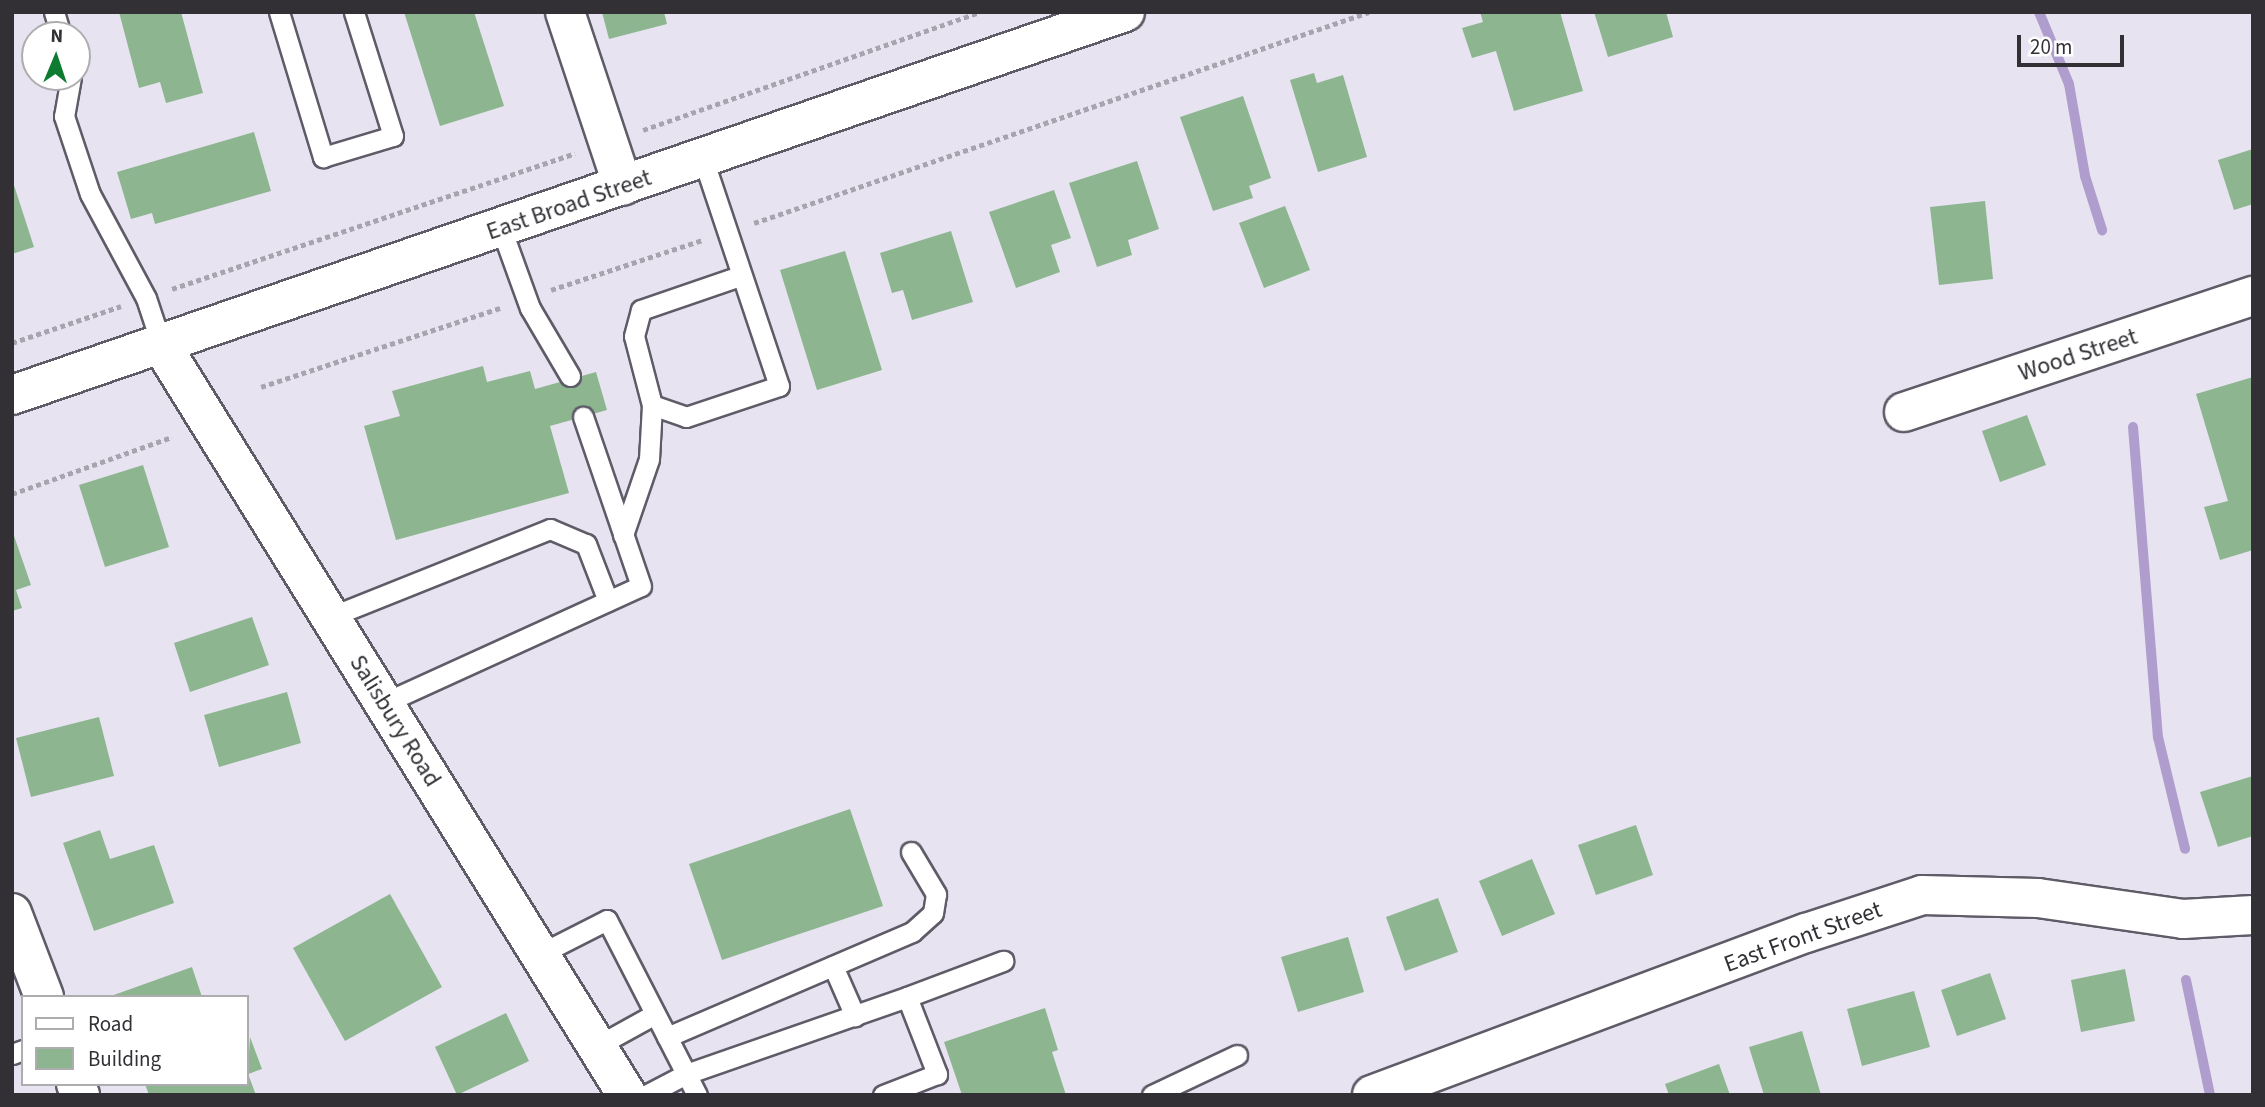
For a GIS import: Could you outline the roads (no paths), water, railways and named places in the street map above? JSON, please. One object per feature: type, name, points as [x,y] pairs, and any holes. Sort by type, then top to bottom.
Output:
[{"type":"street","points":[[565,12],[623,186]]},
{"type":"street","name":"East Broad Street","points":[[12,395],[162,346],[1125,12]]},
{"type":"street","name":"Wood Street","points":[[1904,412],[2253,296]]},
{"type":"street","name":"Salisbury Road","points":[[162,346],[627,1095]]},
{"type":"street","name":"East Front Street","points":[[1372,1095],[1806,933],[1922,895],[2038,898],[2183,919],[2253,915]]},
{"type":"street","points":[[12,913],[21,964],[43,995]]},
{"type":"lane","points":[[279,12],[323,157],[393,136],[354,12]]},
{"type":"lane","points":[[68,91],[64,116],[90,194],[146,298],[162,346]]},
{"type":"lane","points":[[652,405],[686,417],[779,386],[703,159]]},
{"type":"lane","points":[[501,229],[526,299],[570,376]]},
{"type":"lane","points":[[623,534],[649,459],[652,405],[634,336],[641,310],[740,276]]},
{"type":"lane","points":[[384,703],[641,586],[583,417]]},
{"type":"lane","points":[[330,617],[550,529],[586,544],[608,601]]},
{"type":"lane","points":[[667,1037],[912,932],[933,913],[936,894],[911,852]]},
{"type":"lane","points":[[540,954],[607,920],[697,1095]]},
{"type":"lane","points":[[646,1095],[686,1074],[855,1016],[1003,961]]},
{"type":"lane","points":[[834,966],[855,1016]]},
{"type":"lane","points":[[883,1095],[937,1074],[907,997]]},
{"type":"lane","points":[[597,1046],[655,1014]]},
{"type":"lane","points":[[1152,1095],[1237,1055]]},
{"type":"waterway","points":[[2039,12],[2069,84],[2085,176],[2102,230]]},
{"type":"waterway","points":[[2133,427],[2158,737],[2185,849]]},
{"type":"waterway","points":[[2186,980],[2210,1095]]}]
